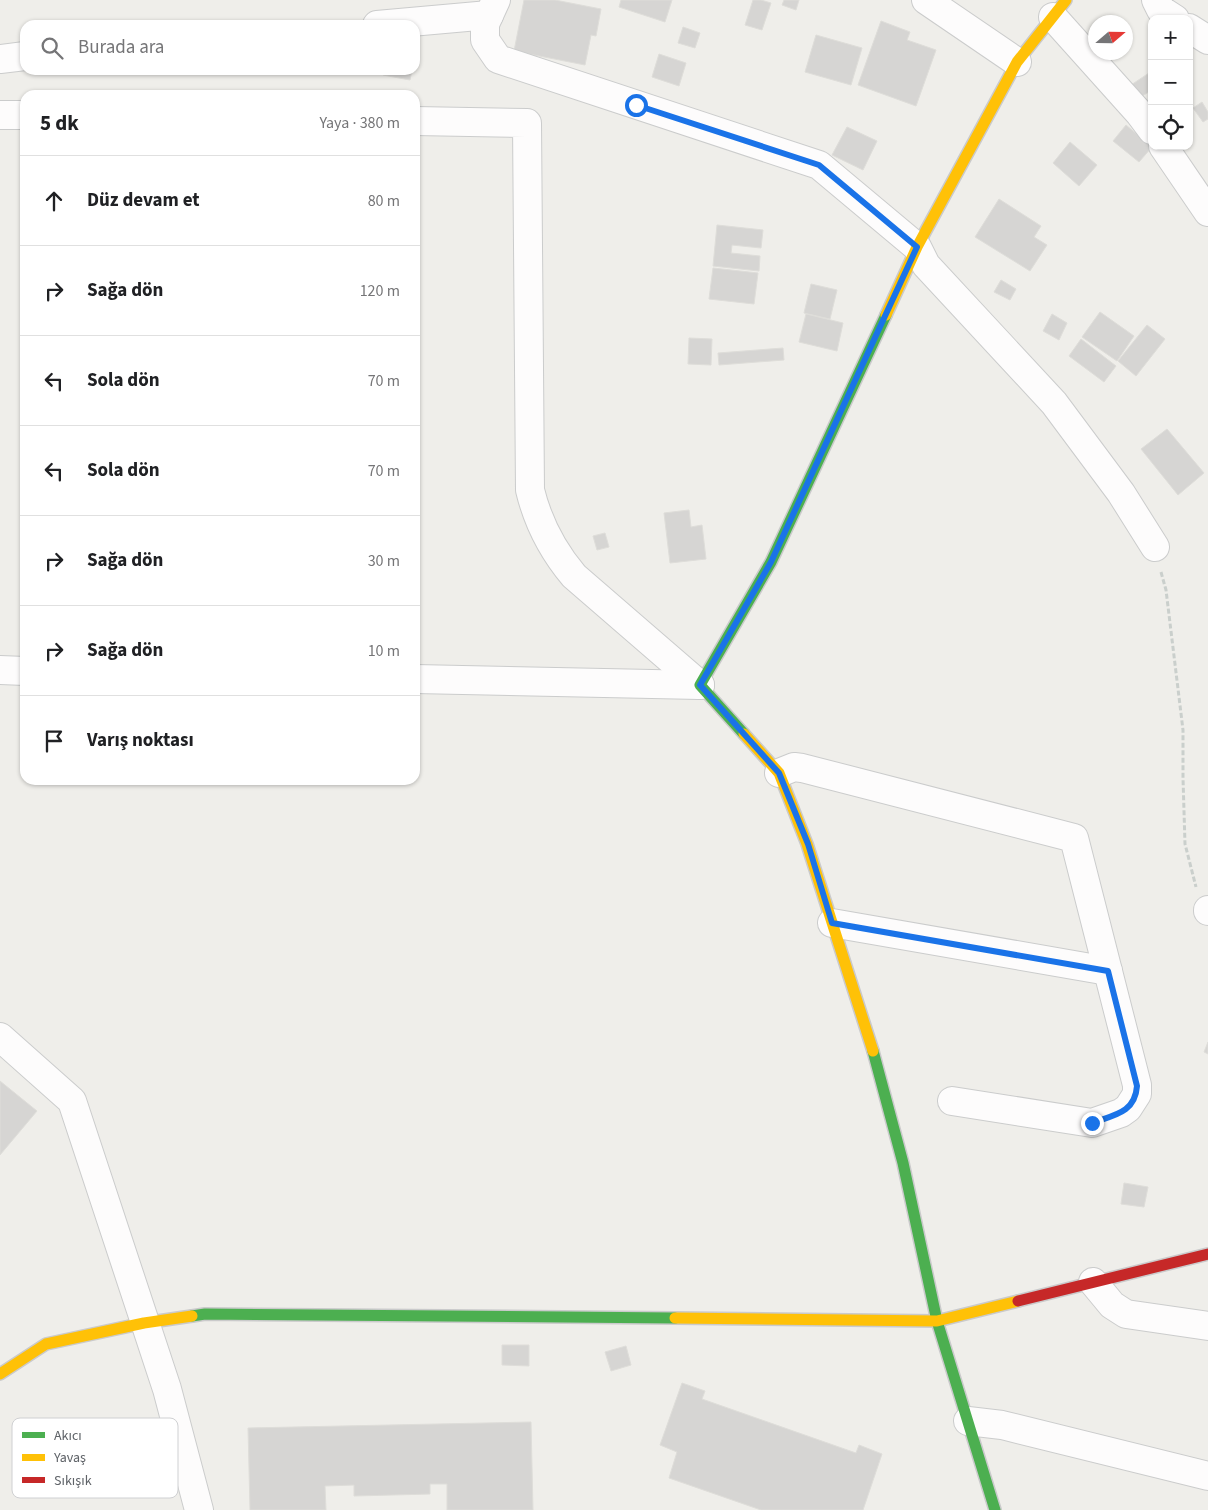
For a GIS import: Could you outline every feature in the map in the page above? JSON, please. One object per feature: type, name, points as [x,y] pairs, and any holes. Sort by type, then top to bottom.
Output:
[{"type":"street","points":[[926,0],[1017,62]]},
{"type":"street","points":[[1156,0],[1161,10],[1169,15]]},
{"type":"street","points":[[411,20],[493,8]]},
{"type":"street","points":[[493,8],[485,24],[485,40],[498,59],[819,165],[917,247],[926,265],[1054,403],[1121,493],[1155,547]]},
{"type":"street","points":[[700,685],[771,562],[917,247],[1017,62],[1060,9],[1148,125]]},
{"type":"street","points":[[1193,31],[1208,40]]},
{"type":"street","points":[[0,59],[20,57]]},
{"type":"street","points":[[0,115],[20,115]]},
{"type":"street","points":[[420,121],[527,123],[530,490],[535,510],[551,546],[574,576],[700,685],[779,773],[808,844],[875,1058],[903,1163],[937,1321],[995,1510]]},
{"type":"street","points":[[1166,150],[1208,212]]},
{"type":"street","points":[[0,670],[20,670]]},
{"type":"street","points":[[420,679],[700,685]]},
{"type":"street","points":[[779,773],[794,767],[802,768],[1074,838],[1137,1086],[1137,1094],[1128,1108],[1120,1113],[1092,1123],[952,1101]]},
{"type":"street","points":[[832,923],[1108,971]]},
{"type":"street","points":[[0,1036],[72,1101],[175,1418]]},
{"type":"street","points":[[0,1374],[46,1344],[144,1322],[206,1314],[937,1321],[1208,1254]]},
{"type":"street","points":[[1094,1282],[1112,1305],[1126,1314],[1208,1326]]},
{"type":"street","points":[[968,1421],[1002,1425],[1208,1476]]},
{"type":"street","points":[[178,1429],[200,1510]]},
{"type":"path","points":[[1155,547],[1166,590],[1183,730],[1182,778],[1185,844],[1196,887],[1208,911]]},
{"type":"building","points":[[524,0],[555,0],[601,9],[596,36],[591,35],[585,65],[514,51]]},
{"type":"building","points":[[621,0],[672,0],[665,22],[619,7]]},
{"type":"building","points":[[753,0],[771,3],[762,30],[745,25]]},
{"type":"building","points":[[784,0],[799,0],[796,10],[782,5]]},
{"type":"building","points":[[881,21],[910,32],[907,40],[936,50],[916,106],[858,85]]},
{"type":"building","points":[[683,27],[700,33],[695,48],[678,43]]},
{"type":"building","points":[[816,35],[862,48],[851,85],[805,72]]},
{"type":"building","points":[[659,54],[686,63],[679,86],[652,77]]},
{"type":"building","points":[[1148,74],[1148,92],[1139,98],[1131,85]]},
{"type":"building","points":[[383,75],[411,75],[410,80]]},
{"type":"building","points":[[1202,102],[1208,112],[1208,119],[1203,122],[1193,108]]},
{"type":"building","points":[[1126,125],[1148,144],[1149,150],[1139,162],[1113,141]]},
{"type":"building","points":[[847,127],[877,141],[863,170],[832,155]]},
{"type":"building","points":[[1070,142],[1097,165],[1079,186],[1053,163]]},
{"type":"building","points":[[999,199],[1041,226],[1034,237],[1047,245],[1030,271],[975,237]]},
{"type":"building","points":[[717,225],[763,230],[761,248],[732,245],[731,253],[760,256],[759,271],[713,266]]},
{"type":"building","points":[[713,268],[758,273],[754,304],[709,299]]},
{"type":"building","points":[[1001,280],[1016,289],[1010,300],[994,292]]},
{"type":"building","points":[[811,284],[837,290],[830,319],[804,313]]},
{"type":"building","points":[[1100,312],[1134,336],[1117,361],[1082,337]]},
{"type":"building","points":[[806,314],[843,323],[837,351],[799,342]]},
{"type":"building","points":[[1052,314],[1067,323],[1059,340],[1043,331]]},
{"type":"building","points":[[1147,325],[1165,339],[1136,376],[1118,361]]},
{"type":"building","points":[[689,338],[712,339],[711,365],[688,364]]},
{"type":"building","points":[[1081,339],[1116,366],[1104,382],[1069,356]]},
{"type":"building","points":[[783,348],[784,360],[719,365],[718,353]]},
{"type":"building","points":[[1167,429],[1204,473],[1178,495],[1141,449]]},
{"type":"building","points":[[689,510],[691,527],[702,525],[706,559],[670,563],[664,513]]},
{"type":"building","points":[[605,533],[609,547],[597,550],[593,536]]},
{"type":"building","points":[[1208,1042],[1208,1054],[1204,1052]]},
{"type":"building","points":[[0,1081],[37,1111],[0,1155]]},
{"type":"building","points":[[1124,1183],[1148,1187],[1144,1207],[1121,1204]]},
{"type":"building","points":[[502,1345],[529,1345],[529,1366],[502,1365]]},
{"type":"building","points":[[626,1346],[631,1365],[611,1371],[605,1352]]},
{"type":"building","points":[[682,1383],[705,1391],[702,1399],[856,1453],[859,1445],[882,1454],[863,1510],[761,1510],[669,1478],[677,1452],[660,1445]]},
{"type":"building","points":[[531,1422],[533,1510],[447,1510],[447,1484],[430,1484],[430,1494],[354,1496],[354,1485],[325,1486],[326,1510],[250,1510],[248,1428]]},
{"type":"traffic: fast","points":[[744,734],[700,685],[771,562],[886,315]]},
{"type":"traffic: fast","points":[[873,1051],[903,1163],[937,1321],[995,1510]]},
{"type":"traffic: fast","points":[[192,1316],[205,1314],[675,1318]]},
{"type":"traffic: slow","points":[[886,315],[917,247],[1017,62],[1066,0]]},
{"type":"traffic: slow","points":[[744,734],[779,773],[807,844],[873,1051]]},
{"type":"traffic: slow","points":[[675,1318],[937,1321],[1018,1301]]},
{"type":"traffic: slow","points":[[0,1374],[46,1344],[144,1323],[192,1316]]},
{"type":"traffic: jam","points":[[1018,1301],[1208,1254]]},
{"type":"route","points":[[636,105],[819,165],[917,247],[771,562],[700,685],[779,773],[808,844],[832,923],[1108,971],[1137,1086],[1137,1094],[1128,1108],[1120,1113],[1092,1123]]}]
